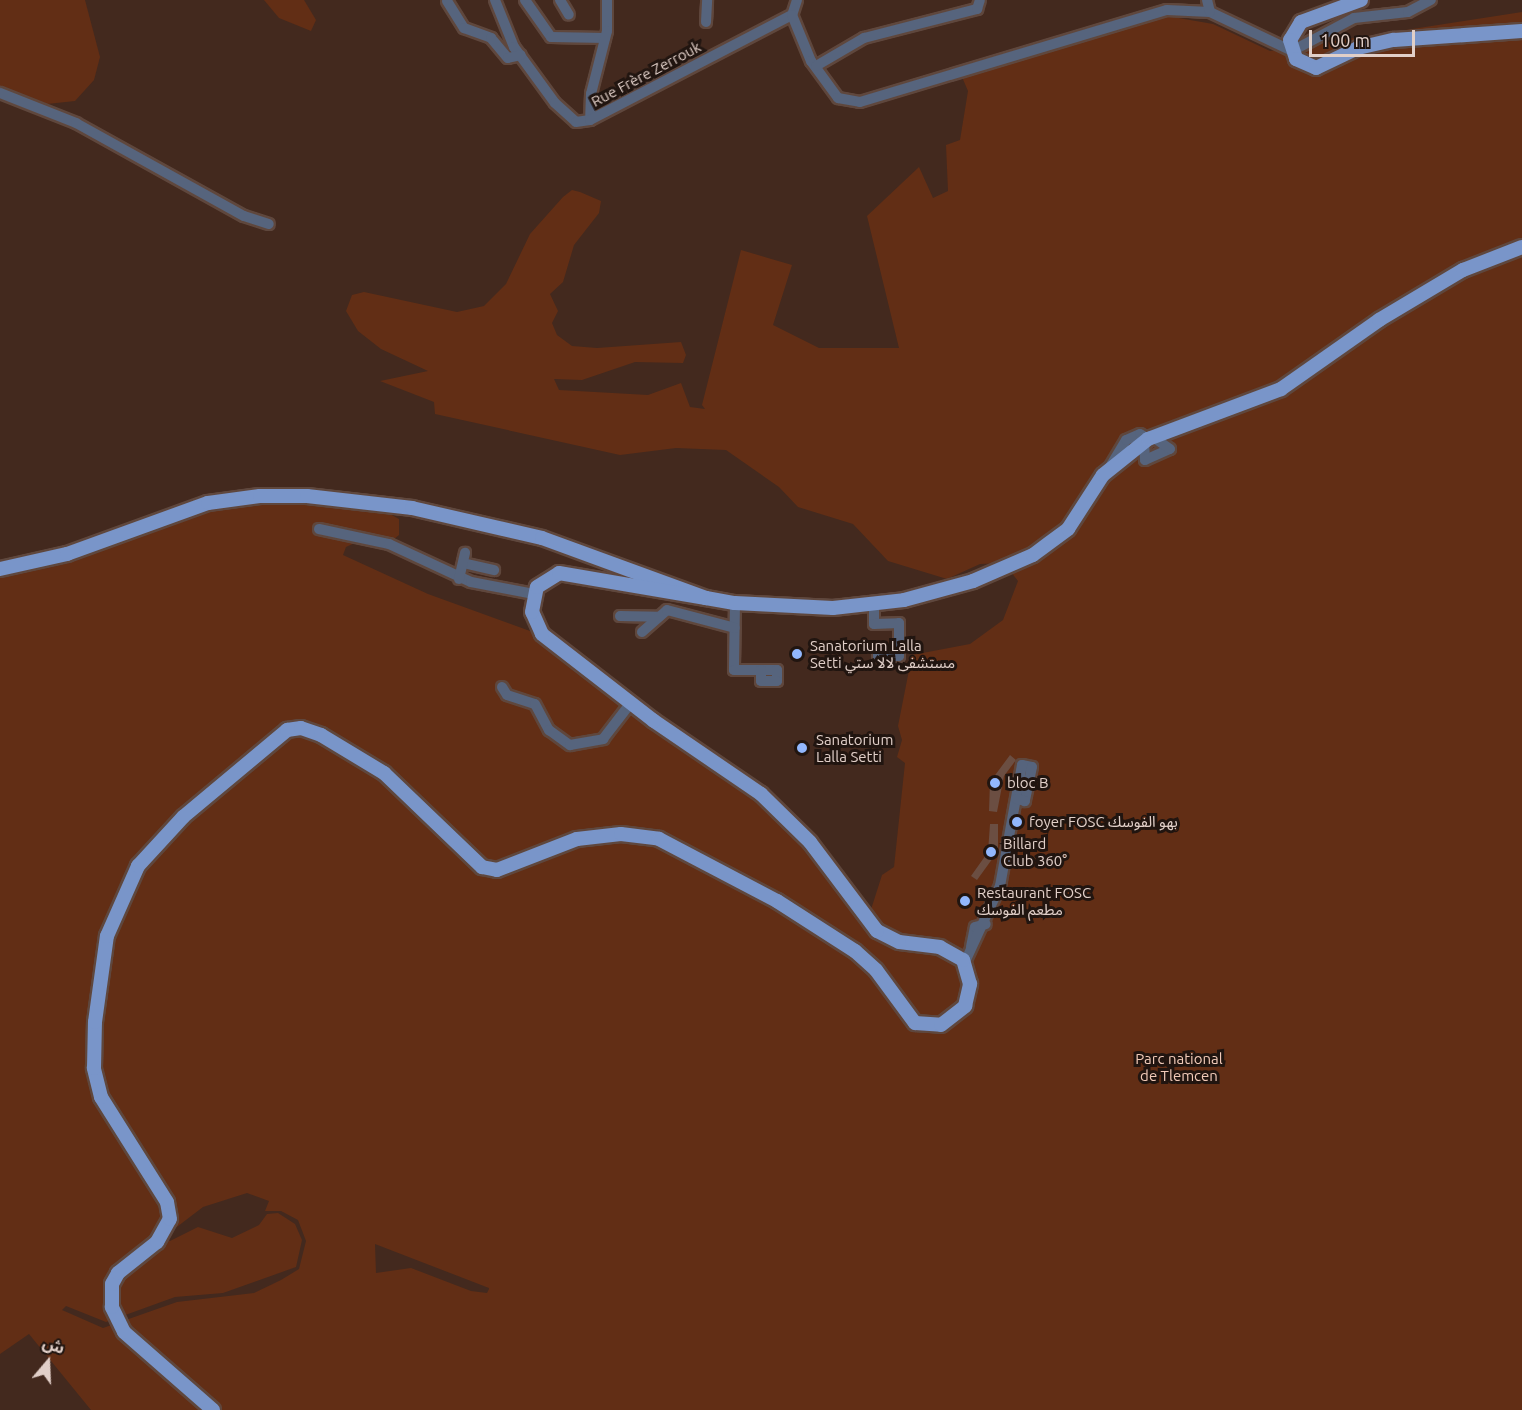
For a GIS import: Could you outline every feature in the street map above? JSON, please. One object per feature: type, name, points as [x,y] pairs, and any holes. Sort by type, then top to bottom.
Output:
[{"type":"main road","points":[[1361,0],[1301,22],[1292,35],[1292,51],[1302,64],[1316,68],[1358,48],[1394,40],[1522,31]]},
{"type":"main road","points":[[213,1410],[124,1332],[112,1307],[112,1284],[118,1273],[157,1242],[170,1219],[167,1202],[101,1097],[94,1068],[95,1022],[107,936],[138,866],[183,817],[279,734],[294,728],[309,730],[384,773],[477,864],[491,870],[577,838],[621,834],[659,839],[777,901],[855,951],[876,970],[909,1019],[922,1026],[941,1025],[965,1006],[970,984],[965,962],[940,947],[898,942],[877,931],[817,850],[761,794],[630,704],[542,634],[532,612],[534,594],[550,576],[568,573],[735,603],[800,608],[874,604],[973,581],[1033,555],[1068,529],[1108,470],[1148,439],[1281,389],[1379,320],[1463,270],[1522,247]]},
{"type":"main road","points":[[0,569],[67,554],[208,503],[307,496],[412,508],[542,538],[706,598]]},
{"type":"street","points":[[495,0],[520,55],[567,115],[576,122],[590,120]]},
{"type":"street","points":[[525,0],[551,37],[605,38]]},
{"type":"street","points":[[560,0],[569,15]]},
{"type":"street","name":"Rue Frère Zerrouk","points":[[606,0],[605,38],[591,94],[590,120],[792,15]]},
{"type":"street","points":[[706,22],[707,0]]},
{"type":"street","points":[[797,0],[792,15],[816,66],[838,98],[860,102],[1167,10],[1210,12],[1292,51],[1354,18],[1408,12],[1431,0]]},
{"type":"street","points":[[816,66],[864,38],[977,9],[980,0]]},
{"type":"street","points":[[1207,0],[1210,12]]},
{"type":"street","points":[[447,1],[464,28],[491,38],[508,58],[520,55]]},
{"type":"street","points":[[0,93],[76,123],[244,216],[269,224]]},
{"type":"street","points":[[319,529],[389,544],[459,579],[534,594]]},
{"type":"street","points":[[459,579],[464,558],[494,570]]},
{"type":"street","points":[[735,603],[734,670],[761,670]]},
{"type":"street","points":[[874,604],[874,624],[899,623],[899,656],[878,656],[878,648]]},
{"type":"street","points":[[642,632],[667,610],[735,628]]},
{"type":"street","points":[[620,616],[659,617]]},
{"type":"street","points":[[502,687],[507,695],[535,704],[549,730],[570,745],[603,739],[630,704]]},
{"type":"street","points":[[965,962],[986,924],[1000,886],[1016,799]]},
{"type":"green space","points":[[0,0],[85,0],[100,57],[94,80],[75,101],[47,104],[0,86]]},
{"type":"green space","points":[[264,0],[304,0],[316,20],[311,31],[279,18]]},
{"type":"green space","name":"Parc national de Tlemcen","points":[[1522,12],[1522,1410],[91,1410],[29,1334],[0,1354],[0,576],[81,556],[212,507],[331,502],[390,514],[399,519],[399,535],[393,540],[374,534],[346,547],[343,555],[428,594],[530,631],[672,742],[759,800],[801,839],[867,922],[882,875],[894,867],[905,763],[897,757],[902,740],[898,726],[912,655],[970,644],[1003,620],[1018,581],[1004,563],[980,564],[947,579],[888,561],[853,524],[798,507],[779,487],[726,450],[676,448],[620,455],[435,414],[434,402],[380,381],[428,371],[381,349],[358,331],[346,311],[352,295],[364,292],[457,312],[484,306],[506,284],[530,234],[563,197],[572,190],[580,192],[601,201],[599,213],[574,245],[563,282],[550,294],[558,311],[552,323],[557,335],[572,346],[597,348],[681,342],[686,355],[683,363],[635,362],[582,380],[554,379],[559,390],[648,395],[681,383],[690,407],[705,409],[702,405],[741,250],[792,265],[773,325],[819,348],[899,348],[867,216],[919,167],[933,198],[948,191],[946,145],[960,140],[968,91],[962,77],[1167,16],[1213,24],[1270,51]],"holes":[[[247,1193],[269,1201],[265,1211],[281,1211],[298,1220],[306,1241],[299,1269],[254,1293],[177,1302],[103,1328],[62,1310],[66,1306],[106,1322],[175,1297],[223,1293],[296,1267],[302,1240],[295,1224],[278,1213],[267,1214],[259,1225],[232,1238],[198,1227],[170,1241],[165,1236],[203,1207]],[[375,1244],[489,1288],[489,1289],[487,1293],[471,1291],[411,1268],[376,1273]]]},
{"type":"building","name":"bloc B","points":[[1010,755],[1016,760],[1004,776],[997,812],[989,811],[990,782]]},
{"type":"building","name":"Billard Club 360°","points":[[990,824],[998,824],[998,851],[977,880],[971,876],[988,852]]},
{"type":"place","name":"Sanatorium Lalla Setti مستشفى لالا ستي","points":[[797,654]]},
{"type":"place","name":"Sanatorium Lalla Setti","points":[[802,748]]},
{"type":"place","name":"bloc B","points":[[995,783]]},
{"type":"place","name":"foyer FOSC بهو الفوسك","points":[[1017,822]]},
{"type":"place","name":"Billard Club 360°","points":[[991,852]]},
{"type":"place","name":"Restaurant FOSC مطعم الفوسك","points":[[965,901]]}]
